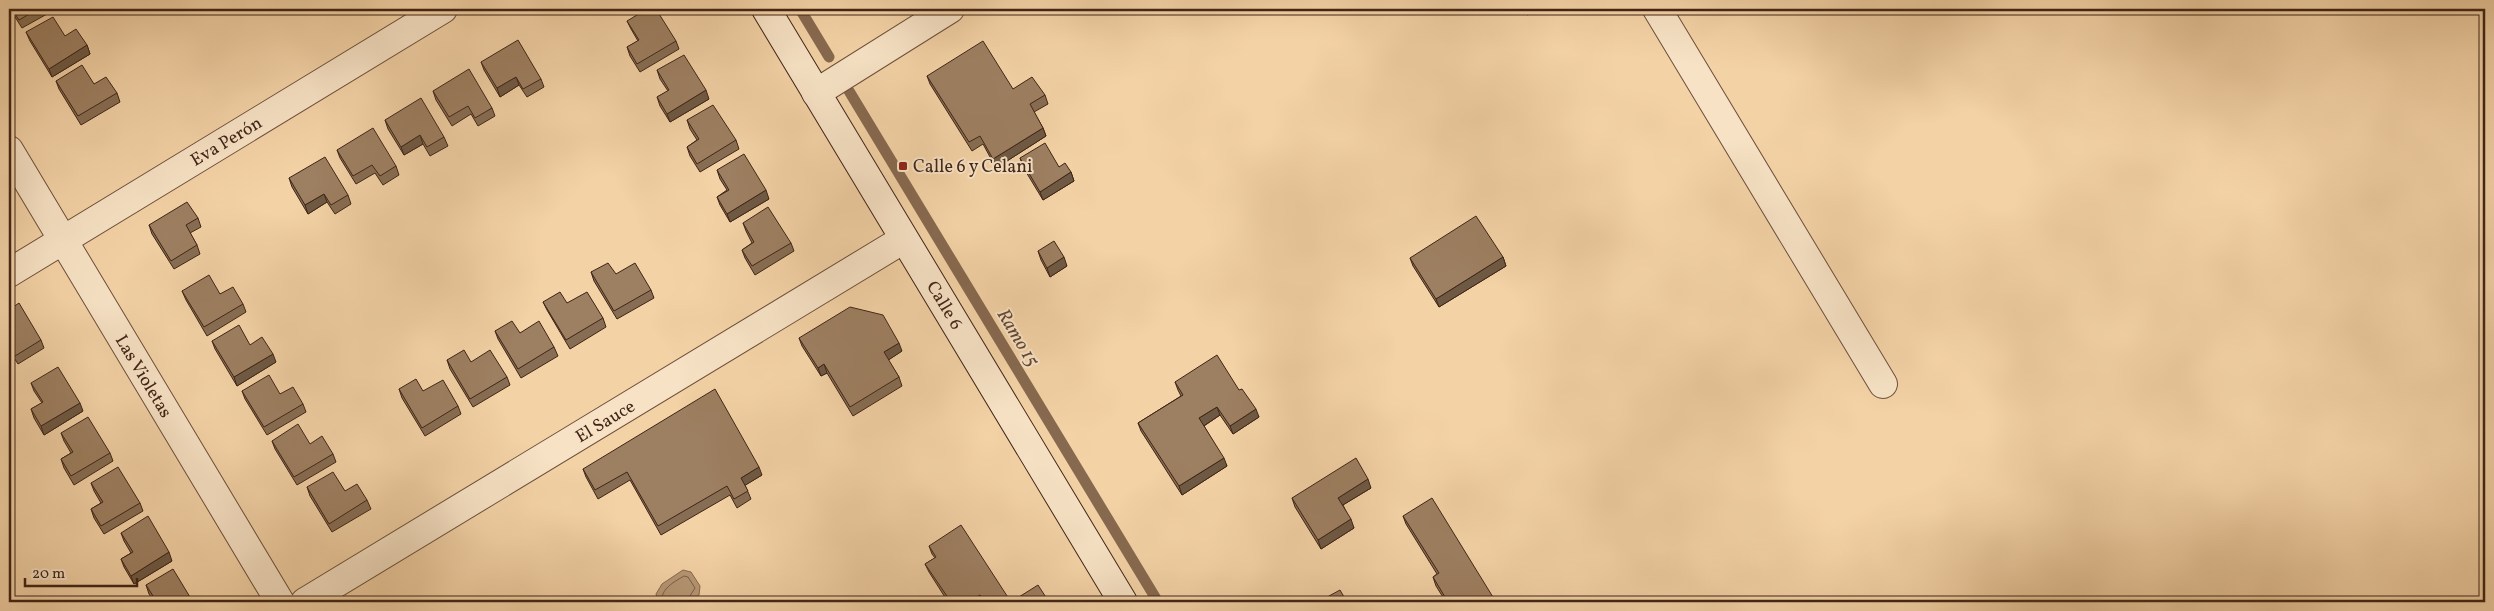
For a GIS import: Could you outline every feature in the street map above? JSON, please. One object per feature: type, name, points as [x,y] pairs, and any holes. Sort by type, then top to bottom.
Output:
[{"type":"street","name":"Eva Perón","points":[[9,273],[413,16],[443,9]]},
{"type":"street","name":"Calle 6","points":[[766,9],[1124,602]]},
{"type":"street","points":[[816,93],[950,9]]},
{"type":"street","points":[[1657,9],[1883,384]]},
{"type":"street","name":"Las Violetas","points":[[9,150],[280,602]]},
{"type":"street","name":"El Sauce","points":[[305,602],[904,239]]},
{"type":"water","points":[[683,570],[691,572],[700,586],[699,595],[688,602],[658,602],[656,594],[662,584]]},
{"type":"building","points":[[12,9],[38,9],[19,20]]},
{"type":"building","points":[[647,9],[656,9],[676,41],[637,64],[627,47],[639,40],[627,21]]},
{"type":"building","points":[[53,17],[65,36],[76,29],[87,45],[49,69],[26,32]]},
{"type":"building","points":[[518,40],[541,79],[523,89],[516,77],[497,88],[481,62]]},
{"type":"building","points":[[983,41],[1013,89],[1032,77],[1045,95],[1030,104],[1043,128],[993,159],[980,136],[969,142],[927,76]]},
{"type":"building","points":[[684,55],[706,90],[667,114],[657,97],[669,90],[657,70]]},
{"type":"building","points":[[82,65],[94,84],[106,77],[117,93],[78,116],[56,81]]},
{"type":"building","points":[[469,69],[492,108],[475,118],[468,106],[449,117],[433,91]]},
{"type":"building","points":[[421,98],[444,137],[427,147],[420,135],[401,147],[385,120]]},
{"type":"building","points":[[713,105],[736,140],[697,164],[687,147],[699,139],[687,120]]},
{"type":"building","points":[[373,128],[396,166],[380,176],[372,165],[353,176],[337,150]]},
{"type":"building","points":[[1045,143],[1059,167],[1065,163],[1071,172],[1040,192],[1020,158]]},
{"type":"building","points":[[744,154],[766,190],[727,214],[717,197],[729,190],[717,170]]},
{"type":"building","points":[[325,157],[348,195],[331,205],[324,194],[305,205],[289,178]]},
{"type":"building","points":[[187,202],[198,218],[186,225],[197,245],[171,261],[149,225]]},
{"type":"building","points":[[768,207],[791,243],[752,266],[742,250],[754,242],[743,223]]},
{"type":"building","points":[[1476,216],[1503,257],[1436,299],[1410,258]]},
{"type":"building","points":[[1054,241],[1064,257],[1047,268],[1038,251]]},
{"type":"building","points":[[608,263],[616,274],[635,263],[651,290],[614,311],[591,272]]},
{"type":"building","points":[[209,275],[220,294],[233,287],[243,304],[204,327],[182,291]]},
{"type":"building","points":[[560,292],[567,303],[587,292],[603,318],[566,340],[543,302]]},
{"type":"building","points":[[19,303],[41,340],[15,356],[9,346],[9,310]]},
{"type":"building","points":[[850,307],[883,315],[899,343],[884,352],[899,377],[850,407],[824,364],[818,368],[799,338]]},
{"type":"building","points":[[512,321],[520,333],[539,321],[554,347],[518,369],[495,331]]},
{"type":"building","points":[[239,325],[250,345],[262,337],[273,354],[234,377],[212,341]]},
{"type":"building","points":[[464,350],[471,362],[490,350],[507,377],[470,399],[447,360]]},
{"type":"building","points":[[1217,355],[1239,390],[1242,389],[1256,409],[1230,426],[1217,407],[1199,418],[1224,458],[1179,486],[1138,423],[1183,395],[1175,382]]},
{"type":"building","points":[[58,367],[80,403],[41,426],[31,409],[43,402],[31,383]]},
{"type":"building","points":[[269,375],[280,394],[293,387],[303,404],[264,427],[242,391]]},
{"type":"building","points":[[416,379],[423,391],[443,380],[458,406],[422,428],[399,389]]},
{"type":"building","points":[[715,389],[759,467],[741,478],[748,491],[734,499],[727,486],[658,526],[627,472],[595,490],[583,469]]},
{"type":"building","points":[[88,417],[110,453],[71,476],[61,459],[73,452],[61,433]]},
{"type":"building","points":[[298,424],[310,444],[322,436],[333,454],[294,477],[272,441]]},
{"type":"building","points":[[1356,458],[1368,479],[1338,498],[1351,519],[1318,540],[1292,498]]},
{"type":"building","points":[[118,467],[140,503],[101,526],[91,509],[103,502],[91,483]]},
{"type":"building","points":[[333,472],[345,491],[357,484],[367,500],[329,524],[307,487]]},
{"type":"building","points":[[1432,498],[1496,602],[1448,602],[1433,577],[1439,573],[1403,516]]},
{"type":"building","points":[[148,516],[169,552],[131,576],[121,559],[133,552],[121,533]]},
{"type":"building","points":[[961,525],[1011,602],[985,602],[980,595],[968,602],[951,602],[925,564],[936,557],[929,546]]},
{"type":"building","points":[[173,569],[193,602],[157,602],[146,585]]},
{"type":"building","points":[[1038,585],[1049,602],[1011,602]]},
{"type":"building","points":[[1340,590],[1347,602],[1318,602]]},
{"type":"waterway","name":"Ramo 15","points":[[800,9],[829,57]]},
{"type":"waterway","name":"Ramo 15","points":[[849,91],[1158,602]]},
{"type":"place","name":"Calle 6 y Celani","points":[[903,166]]}]
